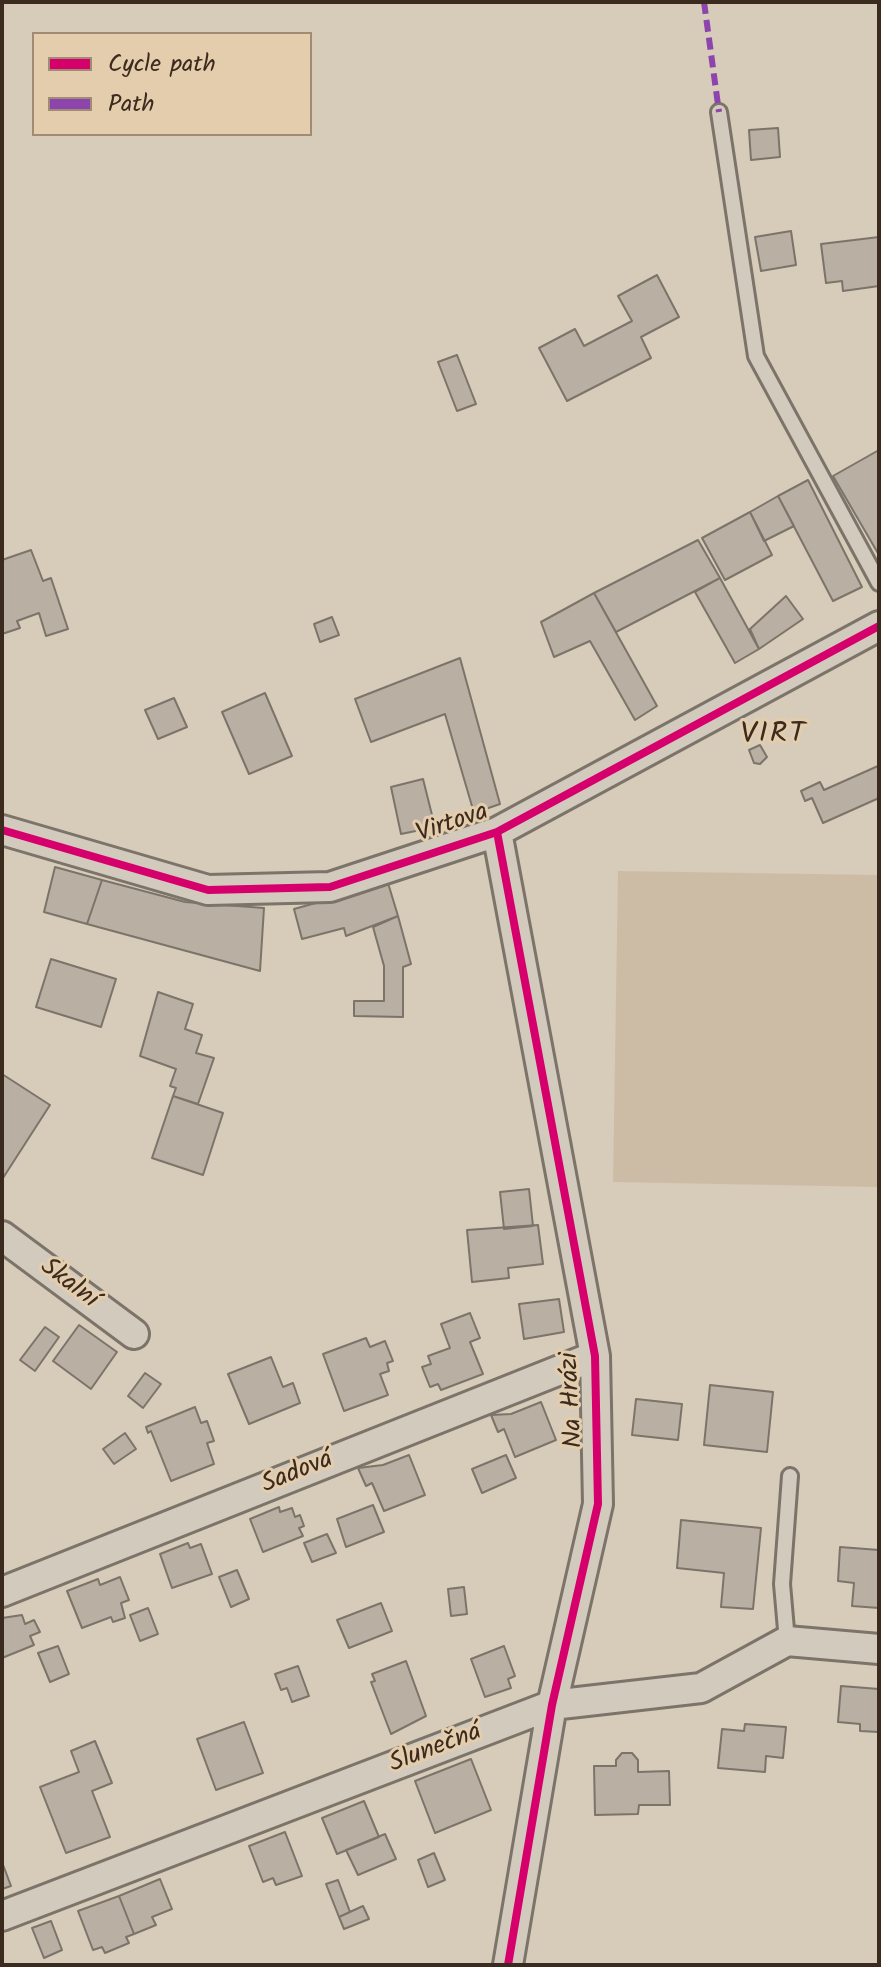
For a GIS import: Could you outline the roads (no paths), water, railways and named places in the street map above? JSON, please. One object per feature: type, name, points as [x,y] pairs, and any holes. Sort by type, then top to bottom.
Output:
[{"type":"street","name":"Virtova","points":[[2,830],[208,890],[330,887],[497,832],[879,626]]},
{"type":"street","name":"Na Hrázi","points":[[497,832],[595,1356],[598,1504],[552,1705],[508,1965]]},
{"type":"street","name":"Skalní","points":[[2,1236],[134,1334]]},
{"type":"street","name":"Sadová","points":[[2,1592],[595,1356]]},
{"type":"street","name":"Slunečná","points":[[2,1916],[552,1705],[701,1688],[787,1641]]},
{"type":"street","points":[[787,1641],[879,1649]]},
{"type":"lane","points":[[719,112],[756,356],[879,583]]},
{"type":"lane","points":[[787,1641],[782,1584],[790,1476]]},
{"type":"district","name":"VIRT","points":[[774,737]]}]
